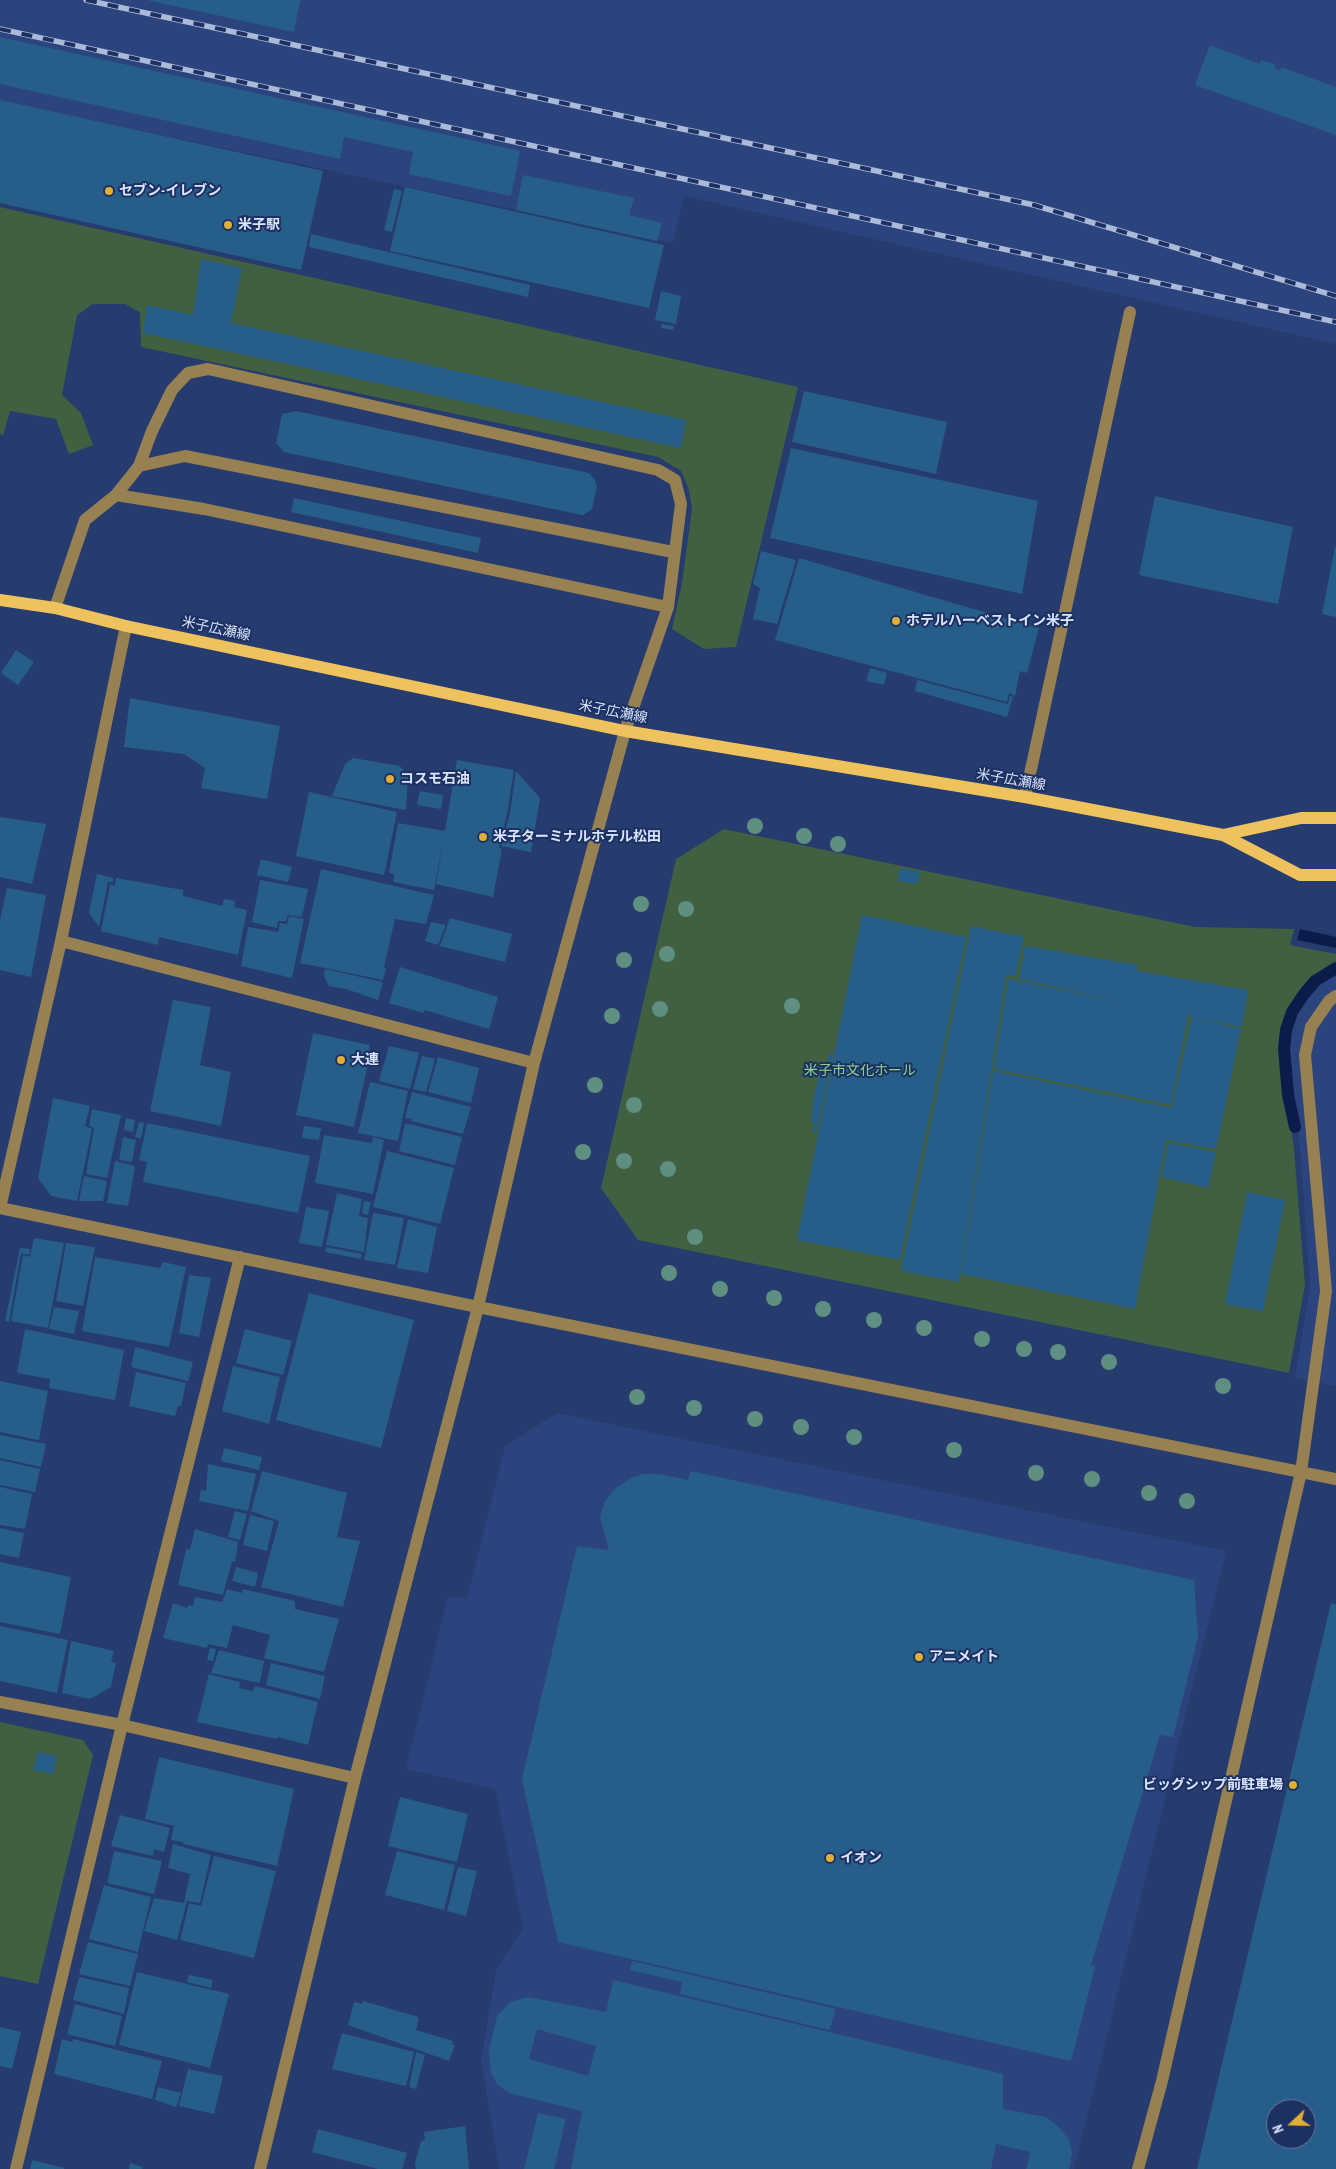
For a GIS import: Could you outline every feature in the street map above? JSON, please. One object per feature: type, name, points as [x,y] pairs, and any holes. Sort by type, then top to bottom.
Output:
[{"type":"main road","name":"米子広瀬線","points":[[0,600],[56,608],[126,626],[625,731],[1024,797],[1223,835],[1300,875],[1336,875]]},
{"type":"main road","name":"米子広瀬線","points":[[1223,835],[1301,818],[1336,818]]},
{"type":"street","points":[[1024,797],[1130,312]]},
{"type":"street","points":[[56,608],[85,520],[116,495],[139,466],[152,431],[172,390],[188,373],[208,369],[658,470],[676,480],[681,504],[673,552],[668,607],[625,731],[534,1063],[478,1307],[355,1778],[260,2169]]},
{"type":"street","points":[[139,466],[185,456],[673,552]]},
{"type":"street","points":[[116,495],[204,509],[668,607]]},
{"type":"street","points":[[126,626],[61,941],[0,1208],[478,1307],[1336,1479]]},
{"type":"street","points":[[61,941],[534,1063]]},
{"type":"street","points":[[1138,2169],[1162,2082],[1301,1472],[1326,1291],[1305,1055],[1311,1027],[1329,1001],[1336,996]]},
{"type":"street","points":[[16,2169],[122,1725],[240,1257]]},
{"type":"street","points":[[0,1702],[122,1725],[355,1778]]},
{"type":"shaded area","points":[[0,0],[1336,0],[1336,344],[684,196],[673,243],[0,101]]},
{"type":"shaded area","points":[[1300,929],[1336,937],[1336,948],[1297,940]]},
{"type":"shaded area","points":[[1336,972],[1336,1386],[1295,1378],[1310,1287],[1301,1160],[1288,1035],[1296,1012],[1305,997]]},
{"type":"shaded area","name":"イオン","points":[[557,1413],[1226,1551],[1074,2169],[499,2169],[481,2060],[496,1970],[523,1928],[495,1789],[406,1769],[448,1596],[467,1599],[505,1446]]},
{"type":"green space","points":[[0,207],[798,387],[736,647],[704,649],[672,629],[682,583],[692,509],[689,490],[681,471],[658,457],[141,347],[140,312],[125,304],[93,304],[77,315],[62,395],[81,413],[93,445],[69,454],[56,419],[10,411],[3,435],[0,434]]},
{"type":"green space","name":"米子市文化ホール","points":[[724,829],[1195,927],[1294,929],[1290,945],[1336,954],[1336,962],[1314,979],[1295,998],[1279,1037],[1294,1149],[1305,1285],[1289,1373],[638,1240],[601,1188],[676,859]]},
{"type":"green space","points":[[0,1722],[83,1740],[93,1755],[38,1984],[0,1976]]},
{"type":"building","points":[[147,0],[300,0],[294,32]]},
{"type":"building","points":[[0,37],[520,151],[511,196],[409,174],[413,152],[344,137],[340,159],[0,84]]},
{"type":"building","points":[[1210,45],[1260,64],[1261,60],[1276,65],[1274,68],[1281,71],[1281,67],[1336,87],[1336,135],[1195,85]]},
{"type":"building","points":[[0,100],[323,171],[301,270],[0,203]]},
{"type":"building","points":[[523,175],[634,198],[629,215],[662,223],[657,241],[516,210]]},
{"type":"building","points":[[405,187],[664,245],[649,308],[390,251]]},
{"type":"building","points":[[394,189],[402,191],[392,232],[384,230]]},
{"type":"building","points":[[311,234],[530,285],[528,297],[309,247]]},
{"type":"building","points":[[201,259],[242,268],[231,323],[686,420],[681,448],[143,333],[147,305],[193,315]]},
{"type":"building","points":[[661,291],[681,296],[676,324],[655,320]]},
{"type":"building","points":[[662,324],[674,326],[673,330],[661,328]]},
{"type":"building","points":[[804,391],[947,422],[936,474],[792,442]]},
{"type":"building","points":[[296,411],[589,473],[597,486],[592,509],[583,515],[577,514],[284,452],[276,443],[282,414]]},
{"type":"building","points":[[791,448],[1038,501],[1022,594],[770,538]]},
{"type":"building","points":[[1155,496],[1293,527],[1278,604],[1139,575]]},
{"type":"building","points":[[294,498],[481,538],[478,553],[291,512]]},
{"type":"building","points":[[1336,547],[1336,617],[1322,614]]},
{"type":"building","points":[[761,551],[796,560],[777,624],[753,619],[760,588],[753,584]]},
{"type":"building","points":[[799,558],[1039,628],[1027,673],[1020,671],[1015,696],[1009,693],[1007,702],[775,640]]},
{"type":"building","points":[[16,650],[34,662],[18,685],[1,673]]},
{"type":"building","points":[[870,668],[887,673],[884,685],[866,681]]},
{"type":"building","points":[[917,680],[1008,704],[1010,696],[1013,697],[1007,717],[915,691]]},
{"type":"building","points":[[130,698],[280,726],[267,799],[201,788],[205,768],[184,754],[124,747]]},
{"type":"building","points":[[353,758],[400,766],[408,777],[406,810],[332,796],[345,764]]},
{"type":"building","points":[[457,760],[514,770],[499,848],[502,849],[493,897],[436,884]]},
{"type":"building","points":[[516,771],[540,798],[531,852],[501,846],[510,813]]},
{"type":"building","points":[[420,791],[443,795],[441,809],[417,805]]},
{"type":"building","points":[[309,792],[397,812],[384,875],[296,856]]},
{"type":"building","points":[[0,817],[46,824],[32,884],[0,877]]},
{"type":"building","points":[[398,823],[445,831],[434,890],[393,882],[394,874],[389,873]]},
{"type":"building","points":[[261,859],[292,867],[288,882],[257,875]]},
{"type":"building","points":[[900,868],[920,872],[917,884],[898,881]]},
{"type":"building","points":[[321,869],[434,895],[426,924],[395,919],[384,967],[386,968],[383,980],[300,963]]},
{"type":"building","points":[[97,874],[113,878],[113,882],[108,882],[99,927],[89,913]]},
{"type":"building","points":[[116,878],[183,890],[183,896],[222,906],[224,899],[235,901],[234,907],[247,910],[238,955],[159,937],[158,945],[101,931],[110,885],[115,885]]},
{"type":"building","points":[[260,880],[308,889],[302,917],[288,915],[286,921],[278,921],[277,928],[252,922]]},
{"type":"building","points":[[7,888],[46,895],[31,977],[0,970],[0,920]]},
{"type":"building","points":[[862,915],[966,937],[900,1260],[797,1240]]},
{"type":"building","points":[[289,916],[304,919],[292,978],[241,966],[248,927],[278,932],[280,923],[287,924]]},
{"type":"building","points":[[450,918],[512,934],[505,962],[440,946]]},
{"type":"building","points":[[431,922],[446,925],[438,945],[425,941]]},
{"type":"building","points":[[971,926],[1024,937],[1015,977],[1006,975],[959,1282],[901,1271]]},
{"type":"building","points":[[1025,946],[1137,965],[1137,971],[1248,990],[1242,1027],[1194,1017],[1241,1029],[1216,1149],[1166,1140],[1135,1309],[961,1274],[993,1071],[1172,1108],[1192,1016],[1188,1015],[1171,1105],[994,1069],[1008,979],[1122,1002],[1019,979]]},
{"type":"building","points":[[400,967],[498,997],[489,1029],[424,1010],[424,1013],[389,1003]]},
{"type":"building","points":[[325,969],[383,982],[378,1000],[346,989],[329,986],[324,976]]},
{"type":"building","points":[[173,1000],[211,1007],[200,1065],[231,1072],[221,1126],[150,1111]]},
{"type":"building","points":[[313,1033],[370,1045],[366,1063],[368,1064],[354,1127],[296,1115]]},
{"type":"building","points":[[389,1046],[419,1053],[410,1089],[379,1081]]},
{"type":"building","points":[[829,1054],[833,1055],[816,1133],[813,1133],[814,1122],[811,1121],[814,1096],[819,1076],[824,1063],[827,1064]]},
{"type":"building","points":[[422,1056],[435,1059],[426,1092],[413,1089]]},
{"type":"building","points":[[438,1057],[479,1068],[471,1103],[428,1092]]},
{"type":"building","points":[[370,1082],[408,1091],[398,1141],[358,1133]]},
{"type":"building","points":[[412,1092],[471,1107],[463,1134],[405,1118]]},
{"type":"building","points":[[53,1098],[90,1106],[85,1126],[92,1129],[77,1201],[51,1196],[38,1178]]},
{"type":"building","points":[[92,1109],[121,1115],[107,1178],[86,1174],[94,1128],[89,1126]]},
{"type":"building","points":[[126,1118],[135,1120],[133,1132],[124,1130]]},
{"type":"building","points":[[139,1122],[144,1123],[141,1139],[135,1137]]},
{"type":"building","points":[[147,1123],[310,1156],[298,1213],[143,1182],[147,1162],[139,1160]]},
{"type":"building","points":[[405,1123],[462,1137],[455,1165],[399,1151]]},
{"type":"building","points":[[304,1126],[321,1128],[319,1140],[302,1138]]},
{"type":"building","points":[[324,1135],[372,1143],[373,1137],[384,1140],[373,1194],[315,1183]]},
{"type":"building","points":[[123,1137],[136,1140],[132,1162],[119,1160]]},
{"type":"building","points":[[1168,1143],[1216,1152],[1208,1188],[1162,1177]]},
{"type":"building","points":[[387,1151],[454,1168],[440,1224],[373,1207]]},
{"type":"building","points":[[115,1161],[135,1166],[128,1206],[107,1203]]},
{"type":"building","points":[[84,1176],[107,1181],[103,1201],[79,1201]]},
{"type":"building","points":[[1247,1192],[1285,1200],[1263,1311],[1225,1304]]},
{"type":"building","points":[[337,1193],[362,1199],[359,1216],[368,1218],[364,1252],[326,1245]]},
{"type":"building","points":[[364,1201],[371,1202],[368,1215],[362,1213]]},
{"type":"building","points":[[306,1207],[329,1211],[322,1247],[299,1243]]},
{"type":"building","points":[[373,1213],[404,1218],[395,1265],[364,1260]]},
{"type":"building","points":[[408,1219],[437,1227],[428,1273],[397,1268]]},
{"type":"building","points":[[34,1238],[64,1243],[48,1328],[11,1321],[23,1255],[30,1257]]},
{"type":"building","points":[[66,1243],[95,1247],[83,1306],[56,1301]]},
{"type":"building","points":[[326,1247],[362,1254],[361,1259],[325,1252]]},
{"type":"building","points":[[20,1248],[30,1249],[29,1255],[21,1253],[9,1322],[5,1321]]},
{"type":"building","points":[[95,1257],[160,1268],[163,1262],[186,1267],[169,1347],[82,1331]]},
{"type":"building","points":[[189,1275],[211,1278],[199,1337],[179,1333]]},
{"type":"building","points":[[309,1293],[414,1320],[381,1448],[276,1420]]},
{"type":"building","points":[[54,1307],[79,1311],[74,1334],[49,1329]]},
{"type":"building","points":[[25,1329],[124,1350],[115,1400],[49,1388],[50,1379],[17,1373]]},
{"type":"building","points":[[245,1329],[292,1341],[283,1375],[236,1363]]},
{"type":"building","points":[[135,1347],[193,1362],[188,1381],[131,1367]]},
{"type":"building","points":[[233,1366],[280,1377],[269,1424],[222,1411]]},
{"type":"building","points":[[136,1372],[186,1383],[181,1406],[178,1406],[175,1416],[129,1406]]},
{"type":"building","points":[[0,1381],[48,1391],[39,1440],[0,1432]]},
{"type":"building","points":[[0,1435],[46,1444],[41,1467],[0,1458]]},
{"type":"building","points":[[224,1448],[262,1457],[259,1470],[221,1461]]},
{"type":"building","points":[[0,1460],[40,1469],[35,1492],[0,1485]]},
{"type":"building","points":[[208,1464],[256,1474],[248,1511],[199,1501],[201,1490],[206,1491]]},
{"type":"building","points":[[262,1471],[347,1493],[337,1537],[360,1541],[343,1607],[261,1587],[279,1521],[251,1511]]},
{"type":"building","name":"イオン","points":[[691,1471],[1194,1580],[1198,1637],[1173,1737],[1160,1735],[1091,1965],[1095,1967],[1071,2061],[558,1942],[522,1779],[577,1546],[609,1550],[600,1517],[605,1501],[615,1489],[631,1478],[644,1474],[659,1474],[688,1480]]},
{"type":"building","points":[[0,1487],[32,1494],[25,1529],[0,1525]]},
{"type":"building","points":[[235,1511],[247,1514],[240,1540],[228,1537]]},
{"type":"building","points":[[250,1515],[274,1521],[267,1551],[243,1545]]},
{"type":"building","points":[[0,1528],[24,1533],[19,1558],[0,1554]]},
{"type":"building","points":[[195,1529],[238,1542],[235,1562],[232,1561],[223,1595],[178,1585],[186,1549],[190,1550]]},
{"type":"building","points":[[0,1562],[71,1577],[60,1634],[0,1622]]},
{"type":"building","points":[[236,1567],[258,1573],[255,1587],[232,1581]]},
{"type":"building","points":[[227,1589],[242,1593],[243,1589],[295,1601],[295,1609],[339,1619],[324,1672],[264,1658],[270,1635],[233,1625],[227,1648],[208,1644],[207,1648],[163,1638],[173,1603],[187,1608],[188,1605],[193,1606],[195,1597],[222,1602]]},
{"type":"building","name":"ビッグシップ前駐車場","points":[[1331,1603],[1336,1604],[1336,2169],[1197,2169]]},
{"type":"building","points":[[0,1626],[68,1640],[57,1693],[0,1681]]},
{"type":"building","points":[[71,1641],[114,1651],[111,1662],[116,1663],[111,1687],[90,1699],[62,1693]]},
{"type":"building","points":[[210,1648],[216,1649],[213,1661],[207,1660]]},
{"type":"building","points":[[219,1650],[264,1661],[260,1683],[211,1673]]},
{"type":"building","points":[[271,1663],[325,1676],[320,1699],[266,1685]]},
{"type":"building","points":[[209,1674],[240,1682],[239,1688],[253,1691],[255,1686],[318,1702],[308,1745],[278,1737],[277,1739],[197,1722]]},
{"type":"building","points":[[38,1752],[57,1756],[53,1774],[33,1770]]},
{"type":"building","points":[[159,1757],[294,1789],[277,1866],[171,1840],[174,1826],[145,1819]]},
{"type":"building","points":[[400,1797],[468,1814],[457,1862],[388,1846]]},
{"type":"building","points":[[120,1815],[170,1828],[164,1852],[154,1849],[153,1856],[111,1846]]},
{"type":"building","points":[[173,1844],[211,1855],[200,1903],[187,1901],[177,1940],[144,1931],[154,1898],[184,1903],[190,1874],[168,1868]]},
{"type":"building","points":[[114,1851],[162,1861],[154,1894],[107,1883]]},
{"type":"building","points":[[397,1851],[455,1865],[444,1910],[385,1895]]},
{"type":"building","points":[[214,1856],[276,1871],[254,1958],[180,1940],[189,1903],[201,1906]]},
{"type":"building","points":[[458,1867],[477,1871],[466,1916],[447,1911]]},
{"type":"building","points":[[104,1885],[151,1897],[138,1952],[89,1939]]},
{"type":"building","points":[[88,1942],[138,1954],[130,1986],[79,1974]]},
{"type":"building","points":[[632,1961],[836,2009],[829,2030],[680,1994],[682,1982],[630,1970]]},
{"type":"building","points":[[137,1972],[229,1994],[210,2068],[119,2045]]},
{"type":"building","points":[[189,1975],[213,1980],[211,1988],[187,1982]]},
{"type":"building","points":[[79,1977],[129,1988],[124,2014],[73,2000]]},
{"type":"building","points":[[613,1980],[1003,2074],[1003,2109],[1046,2117],[1060,2128],[1069,2140],[1072,2153],[1069,2169],[1026,2169],[1030,2152],[996,2144],[991,2169],[571,2169],[582,2111],[509,2093],[497,2084],[491,2073],[489,2050],[497,2016],[510,2002],[528,1997],[606,2012]],"holes":[[[537,2029],[596,2046],[588,2076],[529,2059]]]},
{"type":"building","points":[[363,2001],[419,2017],[416,2030],[453,2041],[452,2044],[455,2045],[449,2061],[348,2025],[354,2002],[362,2004]]},
{"type":"building","points":[[75,2004],[122,2016],[115,2046],[67,2034]]},
{"type":"building","points":[[0,2027],[21,2032],[12,2069],[0,2066]]},
{"type":"building","points":[[342,2033],[414,2052],[406,2086],[332,2069]]},
{"type":"building","points":[[62,2039],[72,2042],[73,2039],[162,2061],[152,2099],[54,2074]]},
{"type":"building","points":[[416,2052],[425,2055],[416,2089],[409,2087]]},
{"type":"building","points":[[188,2069],[223,2076],[214,2114],[179,2106]]},
{"type":"building","points":[[158,2087],[181,2093],[176,2107],[155,2100]]},
{"type":"building","points":[[538,2113],[566,2119],[554,2169],[524,2169]]},
{"type":"building","points":[[465,2126],[469,2169],[416,2169],[415,2163],[421,2141],[425,2140],[424,2132]]},
{"type":"building","points":[[318,2129],[407,2153],[402,2169],[378,2169],[312,2152]]},
{"type":"building","points":[[32,2160],[64,2168],[64,2169],[30,2169]]},
{"type":"building","points":[[130,2163],[143,2167],[142,2169],[129,2169]]},
{"type":"waterway","points":[[1295,1127],[1288,1095],[1284,1049],[1286,1030],[1292,1012],[1304,994],[1315,981],[1336,968]]},
{"type":"railway","points":[[86,0],[1034,205],[1336,296]]},
{"type":"railway","points":[[0,29],[1336,322]]},
{"type":"place","name":"セブン-イレブン","points":[[109,191]]},
{"type":"place","name":"米子駅","points":[[228,225]]},
{"type":"place","name":"ホテルハーベストイン米子","points":[[896,621]]},
{"type":"place","name":"コスモ石油","points":[[390,779]]},
{"type":"place","name":"米子ターミナルホテル松田","points":[[483,837]]},
{"type":"place","name":"大連","points":[[341,1060]]},
{"type":"place","name":"アニメイト","points":[[919,1657]]},
{"type":"place","name":"ビッグシップ前駐車場","points":[[1293,1785]]},
{"type":"place","name":"イオン","points":[[830,1858]]}]
